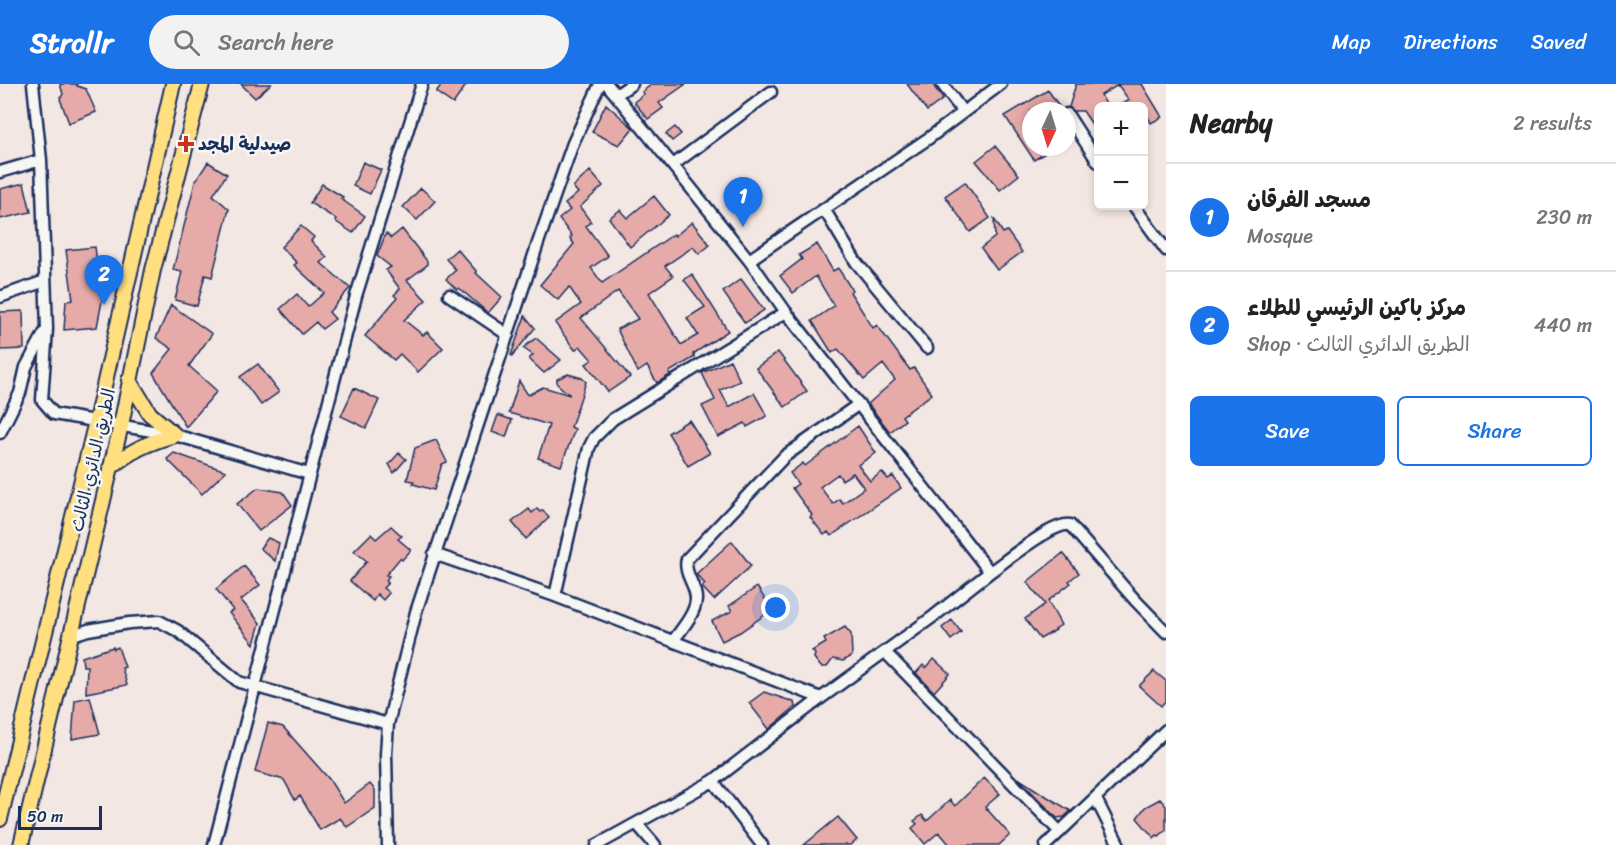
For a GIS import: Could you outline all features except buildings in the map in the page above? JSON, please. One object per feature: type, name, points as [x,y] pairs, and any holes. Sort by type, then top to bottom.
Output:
[{"type":"main road","name":"الطريق الدائري الثالث","points":[[0,819],[96,422],[173,84]]},
{"type":"main road","name":"الطريق الدائري الثالث","points":[[21,845],[121,425],[153,270],[202,84]]},
{"type":"main road","points":[[129,380],[150,414],[175,435]]},
{"type":"main road","points":[[110,468],[133,450],[175,435]]},
{"type":"street","points":[[33,84],[41,159],[47,329],[42,400],[54,414],[175,435],[309,474]]},
{"type":"street","points":[[214,845],[356,296],[422,84]]},
{"type":"street","points":[[388,845],[386,754],[388,724],[416,612],[507,334],[573,143],[600,84]]},
{"type":"street","points":[[607,84],[749,260],[786,312],[990,572]]},
{"type":"street","points":[[616,95],[632,84]]},
{"type":"street","points":[[942,84],[963,112]]},
{"type":"street","points":[[749,260],[929,138],[1001,84]]},
{"type":"street","points":[[673,165],[771,92]]},
{"type":"street","points":[[1076,128],[1094,156]]},
{"type":"street","points":[[0,172],[41,159]]},
{"type":"street","points":[[824,209],[856,262],[927,348]]},
{"type":"street","points":[[1137,210],[1166,250]]},
{"type":"street","points":[[0,297],[45,281]]},
{"type":"street","points":[[448,295],[507,334]]},
{"type":"street","points":[[555,596],[584,466],[594,438],[613,418],[786,312]]},
{"type":"street","points":[[1,430],[20,393],[27,367],[47,329]]},
{"type":"street","points":[[673,641],[694,609],[696,601],[696,594],[687,573],[687,559],[785,456],[858,404]]},
{"type":"street","points":[[597,845],[713,781],[990,572],[1060,525],[1070,525],[1166,632]]},
{"type":"street","points":[[434,554],[555,596],[821,698]]},
{"type":"street","points":[[70,636],[88,630],[129,623],[159,621],[178,631],[239,682],[388,724]]},
{"type":"street","points":[[885,652],[1060,832]]},
{"type":"street","points":[[1046,845],[1166,730]]},
{"type":"street","points":[[713,781],[759,841],[746,845]]},
{"type":"street","points":[[1096,799],[1119,845]]},
{"type":"street","points":[[637,824],[655,845]]},
{"type":"place","name":"صيدلية المجد","points":[[186,144]]},
{"type":"place","name":"مسجد الفرقان","points":[[743,227]]},
{"type":"place","name":"مركز باكين الرئيسي للطلاء","points":[[104,305]]}]
